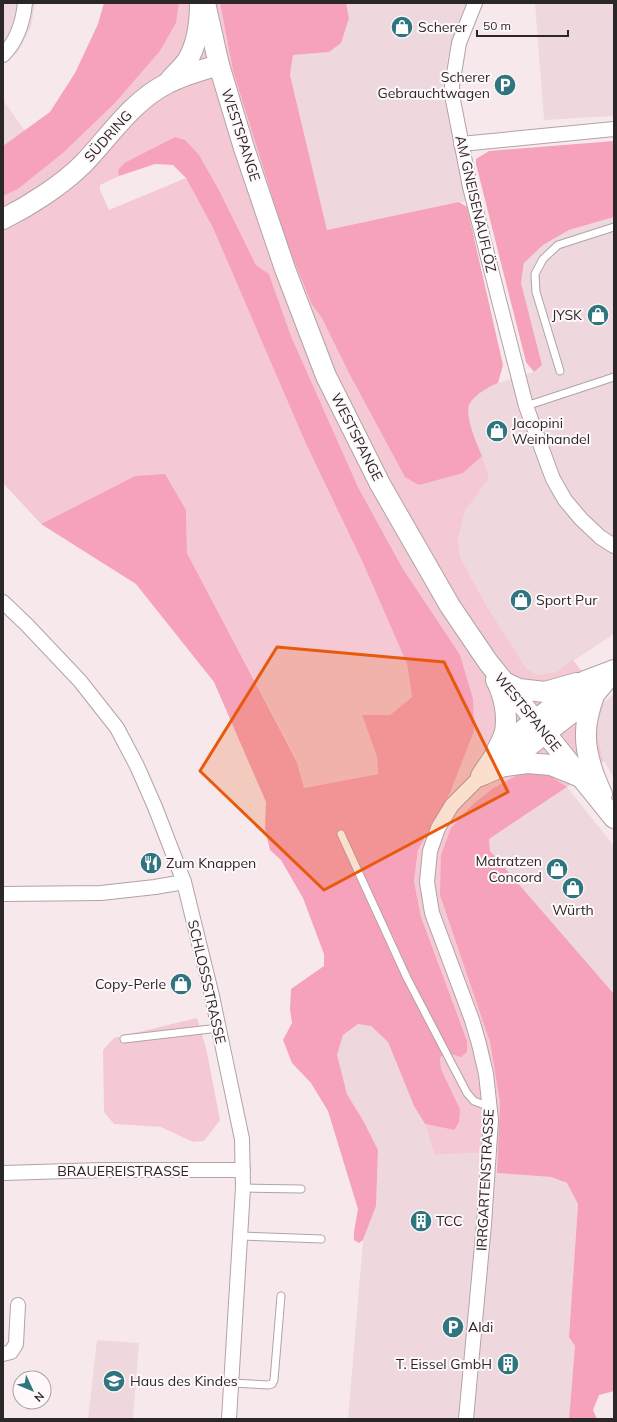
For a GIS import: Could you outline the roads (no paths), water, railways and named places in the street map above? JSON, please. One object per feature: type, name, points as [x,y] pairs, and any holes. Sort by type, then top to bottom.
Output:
[{"type":"main road","points":[[167,83],[187,61],[196,40],[200,3]]},
{"type":"main road","name":"WESTSPANGE","points":[[205,3],[219,65],[244,148],[285,269],[326,376],[380,484],[439,587],[488,662],[612,816]]},
{"type":"main road","name":"SÜDRING","points":[[3,219],[55,188],[76,170],[136,104],[167,83],[219,65]]},
{"type":"main road","points":[[488,662],[500,687],[505,709],[505,733],[498,762],[551,765],[580,776]]},
{"type":"main road","points":[[504,682],[519,689],[546,692],[589,688],[614,671]]},
{"type":"main road","points":[[589,688],[589,712],[586,732],[587,751],[594,776],[612,816]]},
{"type":"main road","name":"IRRGARTENSTRASSE","points":[[481,776],[589,688]]},
{"type":"street","points":[[3,55],[8,50],[18,33],[24,16],[25,3]]},
{"type":"street","name":"AM GNEISENAUFLÖZ","points":[[475,3],[459,44],[452,86],[461,144],[470,187],[526,406],[553,479],[565,500],[581,519],[600,537],[614,546]]},
{"type":"street","points":[[461,144],[614,129]]},
{"type":"street","name":"SCHLOSSSTRASSE","points":[[3,602],[76,676],[117,728],[137,766],[155,807],[184,882],[242,1139],[244,1170],[229,1419]]},
{"type":"street","name":"IRRGARTENSTRASSE","points":[[466,1419],[484,1224],[491,1120],[486,1074],[479,1044],[472,1020],[432,913],[427,882],[430,851],[438,828],[452,805],[481,776]]},
{"type":"street","points":[[3,894],[101,893],[184,882]]},
{"type":"street","name":"BRAUEREISTRASSE","points":[[3,1173],[103,1170],[244,1170]]},
{"type":"street","points":[[3,1354],[11,1352],[16,1344],[18,1305]]},
{"type":"lane","points":[[560,370],[536,292],[535,274],[543,259],[558,245],[614,227]]},
{"type":"lane","points":[[526,406],[614,377]]},
{"type":"lane","points":[[341,834],[407,978],[467,1093],[474,1101],[490,1107]]},
{"type":"lane","points":[[124,1039],[218,1028]]},
{"type":"lane","points":[[243,1188],[301,1189]]},
{"type":"lane","points":[[240,1236],[321,1239]]},
{"type":"lane","points":[[231,1383],[272,1384],[274,1380],[281,1296]]},
{"type":"place","name":"Scherer","points":[[402,27]]},
{"type":"place","name":"Scherer Gebrauchtwagen","points":[[505,85]]},
{"type":"place","name":"JYSK","points":[[598,315]]},
{"type":"place","name":"Jacopini Weinhandel","points":[[497,431]]},
{"type":"place","name":"Sport Pur","points":[[521,600]]},
{"type":"place","name":"Zum Knappen","points":[[151,863]]},
{"type":"place","name":"Matratzen Concord","points":[[557,869]]},
{"type":"place","name":"Würth","points":[[573,888]]},
{"type":"place","name":"Copy-Perle","points":[[181,984]]},
{"type":"place","name":"TCC","points":[[421,1221]]},
{"type":"place","name":"Aldi","points":[[453,1327]]},
{"type":"place","name":"T. Eissel GmbH","points":[[508,1364]]},
{"type":"place","name":"Haus des Kindes","points":[[114,1381]]}]
